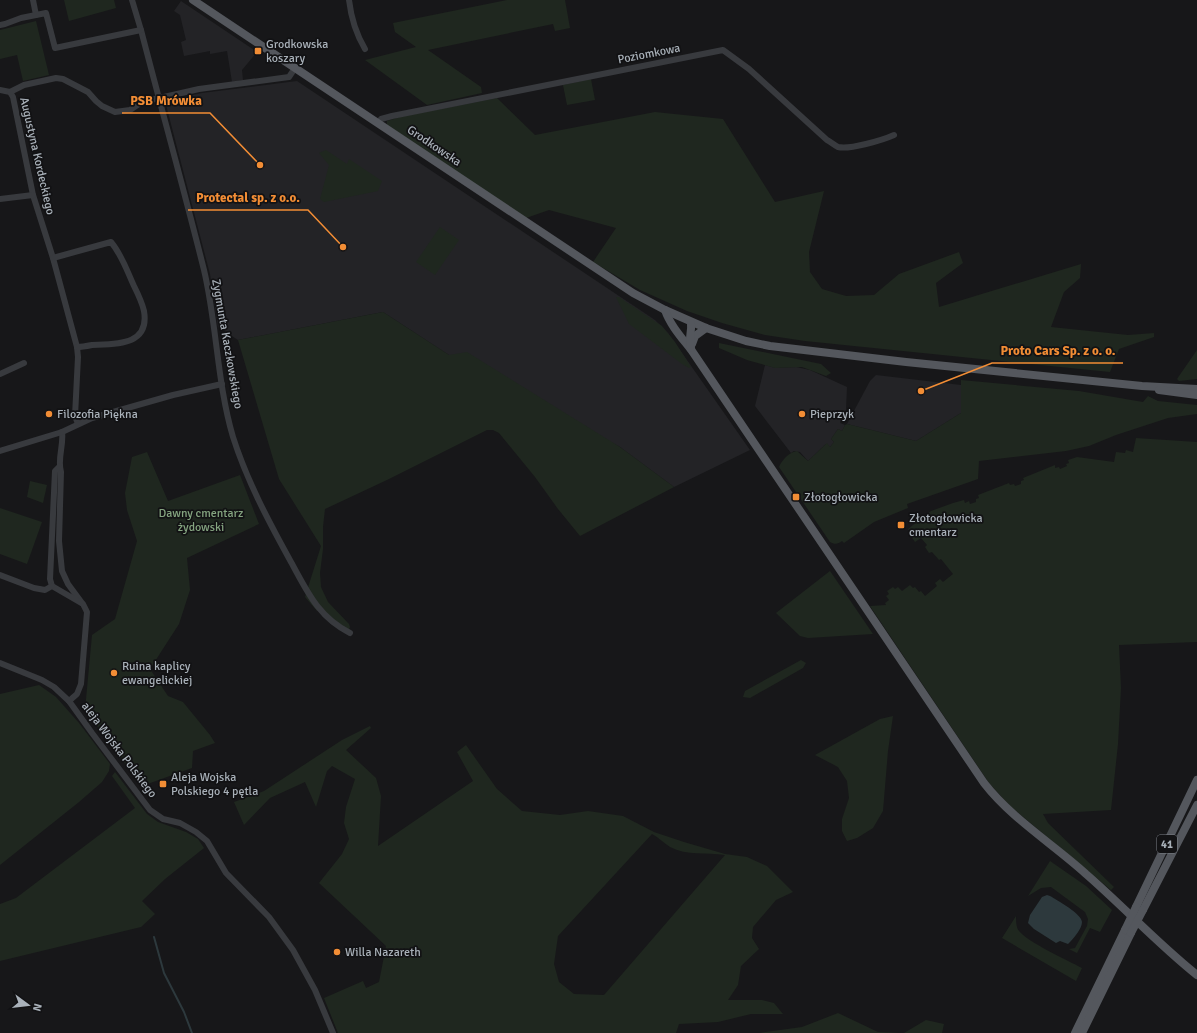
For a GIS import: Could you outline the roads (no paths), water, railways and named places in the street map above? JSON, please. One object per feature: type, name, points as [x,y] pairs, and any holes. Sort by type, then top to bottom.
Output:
[{"type":"main road","name":"Grodkowska","points":[[193,0],[605,275],[639,296],[691,322],[746,341],[783,348],[1142,386]]},
{"type":"main road","points":[[665,310],[667,317],[692,351],[830,557],[991,791],[1011,811],[1087,875],[1164,948],[1197,975]]},
{"type":"main road","points":[[683,340],[683,334],[691,322]]},
{"type":"main road","points":[[691,322],[692,329],[690,343],[692,351]]},
{"type":"main road","points":[[692,351],[693,341],[696,336],[706,328]]},
{"type":"main road","points":[[1142,386],[1197,389]]},
{"type":"main road","points":[[1142,386],[1168,392],[1197,395]]},
{"type":"main road","name":"41","points":[[1140,909],[1156,868],[1197,780]]},
{"type":"main road","name":"41","points":[[1075,1033],[1197,805]]},
{"type":"main road","name":"41","points":[[1082,1033],[1128,932]]},
{"type":"street","name":"Zygmunta Kaczkowskiego","points":[[132,0],[204,272],[222,384],[233,437],[241,460],[267,518],[310,596],[328,619],[350,632]]},
{"type":"street","points":[[348,0],[353,22],[365,49]]},
{"type":"street","points":[[34,2],[36,15]]},
{"type":"street","points":[[0,25],[46,13],[55,48],[141,30]]},
{"type":"street","name":"Poziomkowa","points":[[378,123],[381,120],[392,116],[723,50],[749,69],[827,140],[837,146],[845,148],[886,139],[894,135]]},
{"type":"street","points":[[10,92],[24,85],[56,78],[63,78],[88,92],[102,106],[115,112],[130,110],[142,102],[199,89],[289,77],[295,68]]},
{"type":"street","name":"Augustyna Kordeckiego","points":[[0,90],[10,92],[13,97],[33,195],[53,258],[77,346],[78,356],[75,416],[78,424]]},
{"type":"street","points":[[0,199],[33,195]]},
{"type":"street","points":[[53,258],[111,242],[116,248],[123,262],[144,309],[144,322],[142,328],[138,335],[129,341],[112,345],[77,346]]},
{"type":"street","points":[[0,374],[24,363]]},
{"type":"street","points":[[0,451],[62,432],[92,418],[222,384]]},
{"type":"street","points":[[62,432],[63,440],[59,467],[61,472],[59,541],[62,571],[68,584],[87,612],[82,679],[77,694],[69,701]]},
{"type":"street","points":[[59,467],[55,471],[50,579],[52,586],[83,604]]},
{"type":"street","points":[[0,575],[34,588],[45,590],[52,586]]},
{"type":"street","name":"aleja Wojska Polskiego","points":[[0,663],[42,680],[54,687],[69,701],[150,810],[163,819],[180,823],[196,832],[207,841],[226,873],[262,910],[296,955],[315,990],[333,1033]]},
{"type":"waterway","points":[[154,937],[164,973],[184,1012],[192,1033]]},
{"type":"place","name":"Grodkowska koszary","points":[[258,51]]},
{"type":"place","name":"PSB Mrówka","points":[[260,165]]},
{"type":"place","name":"Protectal sp. z o.o.","points":[[343,247]]},
{"type":"place","name":"Proto Cars Sp. z o. o.","points":[[921,391]]},
{"type":"place","name":"Filozofia Piękna","points":[[49,414]]},
{"type":"place","name":"Pieprzyk","points":[[802,414]]},
{"type":"place","name":"Złotogłowicka","points":[[796,497]]},
{"type":"place","name":"Złotogłowicka cmentarz","points":[[901,525]]},
{"type":"place","name":"Ruina kaplicy ewangelickiej","points":[[114,673]]},
{"type":"place","name":"Aleja Wojska Polskiego 4 pętla","points":[[163,784]]},
{"type":"place","name":"Willa Nazareth","points":[[337,952]]},
{"type":"park label","name":"Dawny cmentarz żydowski","points":[[201,520]]}]
